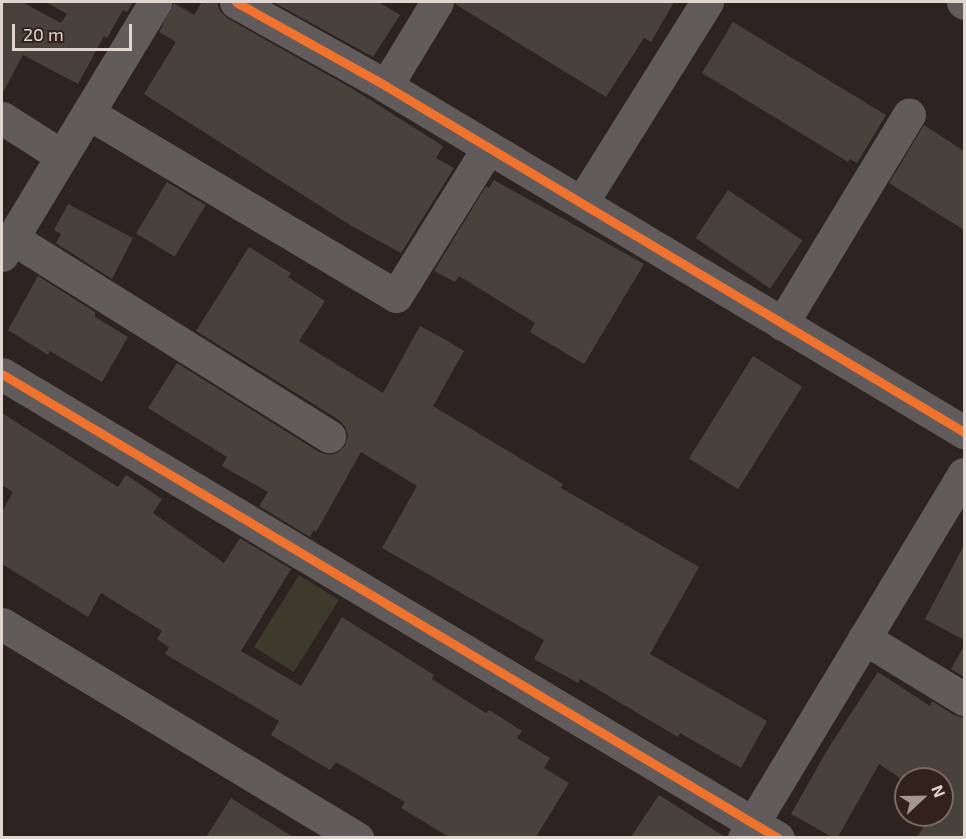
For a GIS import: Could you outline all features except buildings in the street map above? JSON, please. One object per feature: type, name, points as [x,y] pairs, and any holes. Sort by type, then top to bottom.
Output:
[{"type":"street","points":[[155,2],[7,246],[329,436]]},
{"type":"street","points":[[237,2],[386,86],[964,432]]},
{"type":"street","points":[[386,86],[437,2]]},
{"type":"street","points":[[582,202],[707,2]]},
{"type":"street","points":[[88,113],[396,296],[488,148]]},
{"type":"street","points":[[782,324],[909,114]]},
{"type":"street","points":[[2,118],[62,156]]},
{"type":"street","points":[[2,374],[758,832],[864,638],[964,474]]},
{"type":"street","points":[[2,624],[357,837]]},
{"type":"street","points":[[864,638],[964,699]]},
{"type":"shaded area","points":[[299,575],[339,600],[294,672],[254,647]]},
{"type":"cycle path","points":[[236,2],[386,86],[964,432]]},
{"type":"cycle path","points":[[2,374],[778,838]]}]
